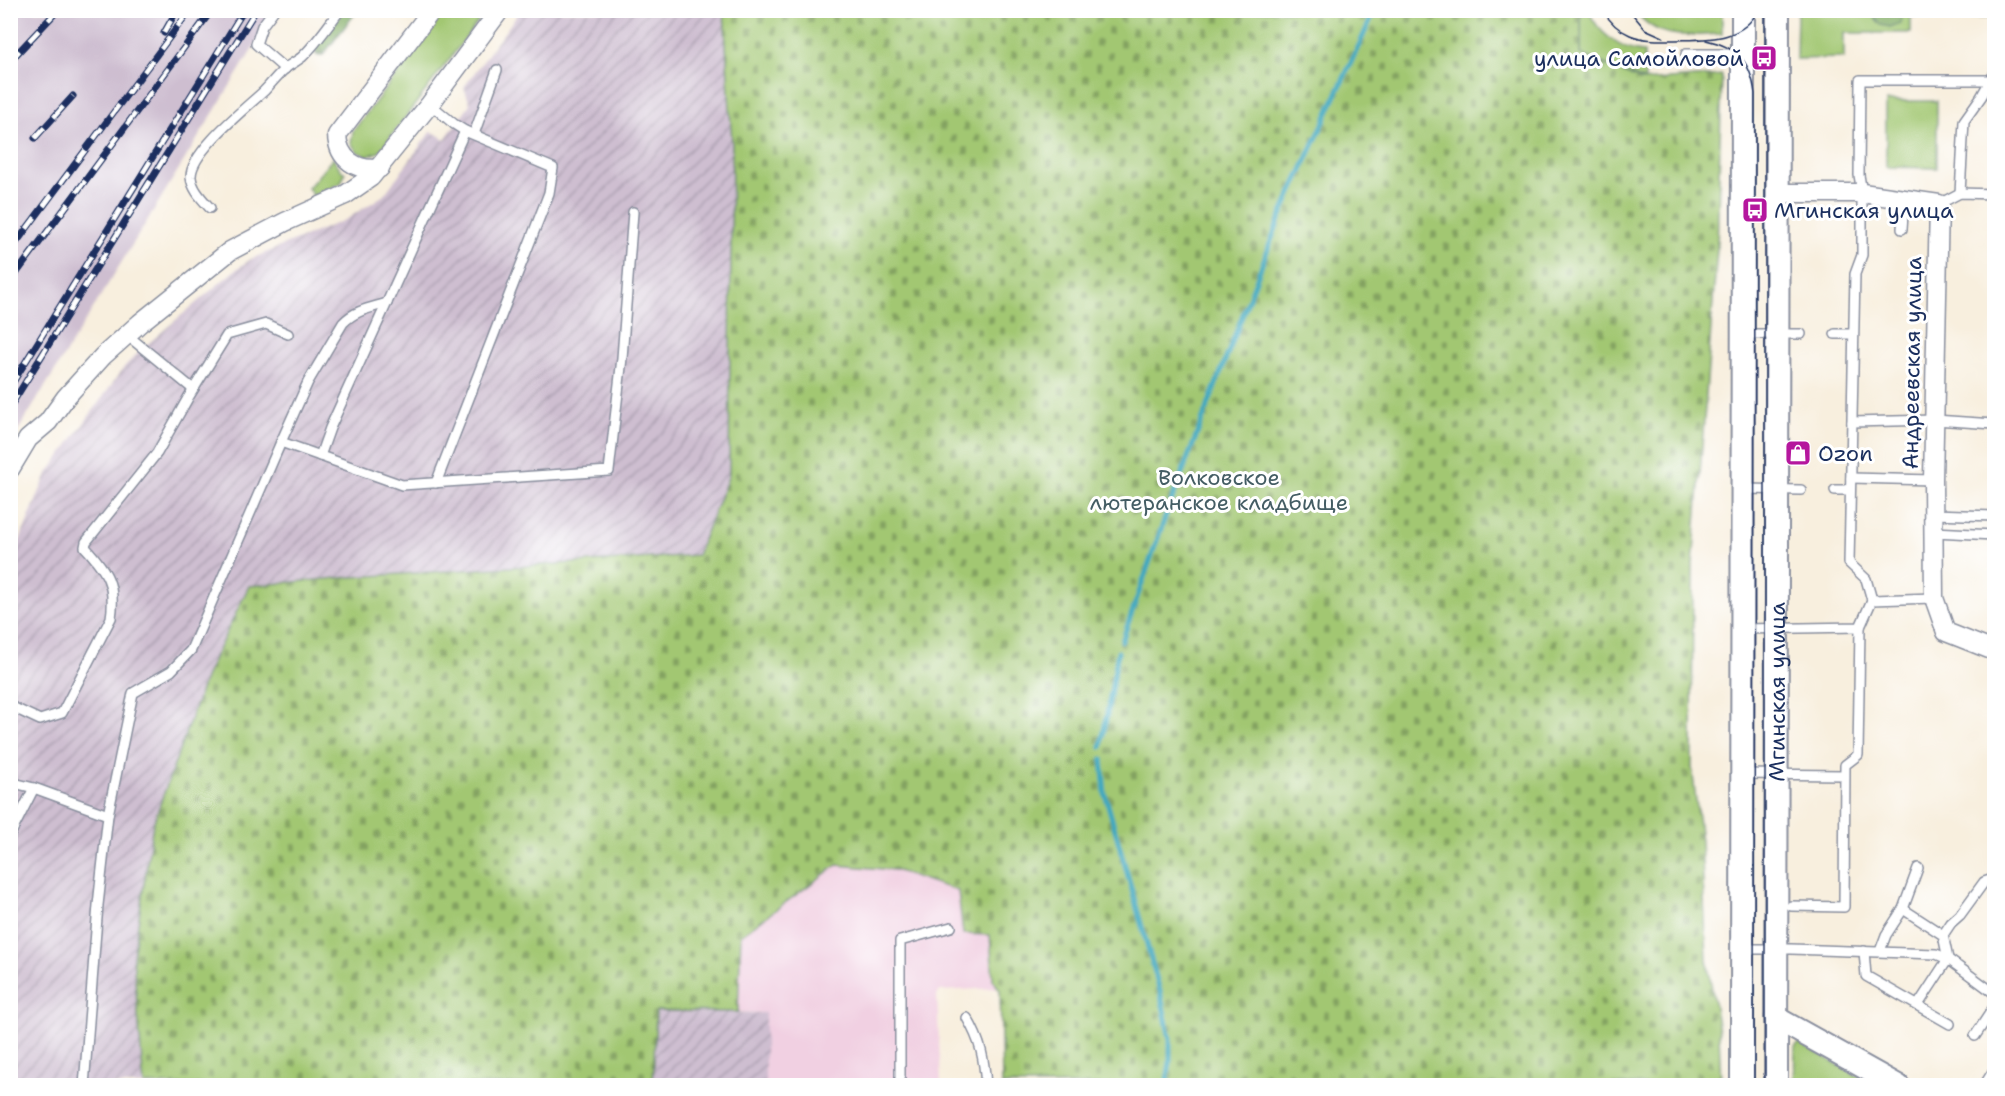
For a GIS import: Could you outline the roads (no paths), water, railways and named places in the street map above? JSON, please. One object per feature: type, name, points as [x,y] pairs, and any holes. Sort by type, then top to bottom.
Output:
[{"type":"street","points":[[380,168],[364,169],[350,163],[340,150],[337,135],[432,10]]},
{"type":"street","points":[[10,470],[28,439],[48,422],[89,371],[127,335],[230,251],[285,222],[345,195],[361,185],[380,168],[500,10]]},
{"type":"street","name":"Мгинская улица","points":[[1742,1086],[1743,10]]},
{"type":"street","name":"Мгинская улица","points":[[1776,1086],[1778,10]]},
{"type":"street","points":[[1778,193],[1862,193],[1939,204]]},
{"type":"street","name":"Андреевская улица","points":[[1939,204],[1933,480],[1935,598],[1946,632],[1995,651]]},
{"type":"street","points":[[1776,1018],[1898,1086]]},
{"type":"lane","points":[[273,10],[262,26],[256,44],[285,69]]},
{"type":"lane","points":[[210,208],[193,187],[191,176],[193,165],[213,138],[285,69],[302,57],[340,10]]},
{"type":"lane","points":[[1686,54],[1743,54]]},
{"type":"lane","points":[[320,456],[330,428],[387,303],[470,132],[497,70]]},
{"type":"lane","points":[[1791,906],[1845,907],[1844,775],[1845,765],[1858,755],[1860,627],[1872,600],[1866,579],[1849,563],[1855,274],[1862,255],[1860,80],[1993,77]]},
{"type":"lane","points":[[1960,193],[1964,121],[1993,77]]},
{"type":"lane","points":[[430,104],[454,124],[553,168],[549,193],[436,483]]},
{"type":"lane","points":[[1939,204],[1960,193],[1995,194]]},
{"type":"lane","points":[[1902,229],[1904,200]]},
{"type":"lane","points":[[280,442],[402,485],[609,471],[622,358],[633,212]]},
{"type":"lane","points":[[84,1086],[98,906],[108,815],[133,693],[171,671],[191,651],[280,442],[308,382],[343,323],[357,312],[387,303]]},
{"type":"lane","points":[[10,706],[40,720],[62,713],[111,618],[112,588],[104,567],[85,547],[86,542],[157,453],[227,334],[266,324],[288,334]]},
{"type":"lane","points":[[1743,334],[1802,334]]},
{"type":"lane","points":[[1836,334],[1853,334]]},
{"type":"lane","points":[[127,335],[193,389]]},
{"type":"lane","points":[[1852,422],[1935,420],[1995,424]]},
{"type":"lane","points":[[1851,478],[1933,480]]},
{"type":"lane","points":[[1743,489],[1801,490]]},
{"type":"lane","points":[[1835,490],[1850,490]]},
{"type":"lane","points":[[1934,523],[1995,516]]},
{"type":"lane","points":[[1934,523],[1995,534]]},
{"type":"lane","points":[[1872,600],[1935,598]]},
{"type":"lane","points":[[1742,629],[1860,627]]},
{"type":"lane","points":[[1742,774],[1844,775]]},
{"type":"lane","points":[[10,782],[34,788],[108,815]]},
{"type":"lane","points":[[10,835],[34,788]]},
{"type":"lane","points":[[1880,951],[1886,935],[1903,909],[1918,868]]},
{"type":"lane","points":[[1943,934],[1960,915],[1983,882],[1995,880]]},
{"type":"lane","points":[[1903,909],[1943,934],[1948,959],[1918,1005]]},
{"type":"lane","points":[[900,1086],[900,941],[951,927]]},
{"type":"lane","points":[[1742,949],[1936,954],[1948,959],[1995,993]]},
{"type":"lane","points":[[1864,951],[1866,976],[1950,1024]]},
{"type":"lane","points":[[1975,1036],[1995,1007]]},
{"type":"lane","points":[[967,1018],[978,1037],[984,1057],[986,1086]]},
{"type":"lane","points":[[1984,1086],[1995,1070]]},
{"type":"waterway","points":[[1171,502],[1279,220],[1375,10]]},
{"type":"waterway","points":[[1122,641],[1167,512]]},
{"type":"waterway","points":[[1101,747],[1118,652]]},
{"type":"waterway","points":[[1102,759],[1105,794],[1160,991],[1170,1039],[1170,1063],[1166,1086]]},
{"type":"tram line","points":[[1603,10],[1614,25],[1626,33],[1652,40],[1722,37],[1743,28],[1758,10]]},
{"type":"tram line","points":[[1629,10],[1645,29],[1663,37]]},
{"type":"tram line","points":[[1765,10],[1765,1086]]},
{"type":"tram line","points":[[1706,40],[1726,47],[1741,57],[1750,73],[1755,94],[1754,1086]]},
{"type":"railway","points":[[10,13],[15,10]]},
{"type":"railway","points":[[10,61],[58,10]]},
{"type":"railway","points":[[164,33],[177,10]]},
{"type":"railway","points":[[10,251],[190,10]]},
{"type":"railway","points":[[10,282],[212,10]]},
{"type":"railway","points":[[10,387],[244,10]]},
{"type":"railway","points":[[10,407],[256,10]]},
{"type":"railway","points":[[35,138],[73,96]]},
{"type":"place","name":"улица Самойловой","points":[[1764,58]]},
{"type":"place","name":"Мгинская улица","points":[[1755,210]]},
{"type":"place","name":"Ozon","points":[[1798,453]]},
{"type":"park label","name":"Волковское лютеранское кладбище","points":[[1219,490]]}]
